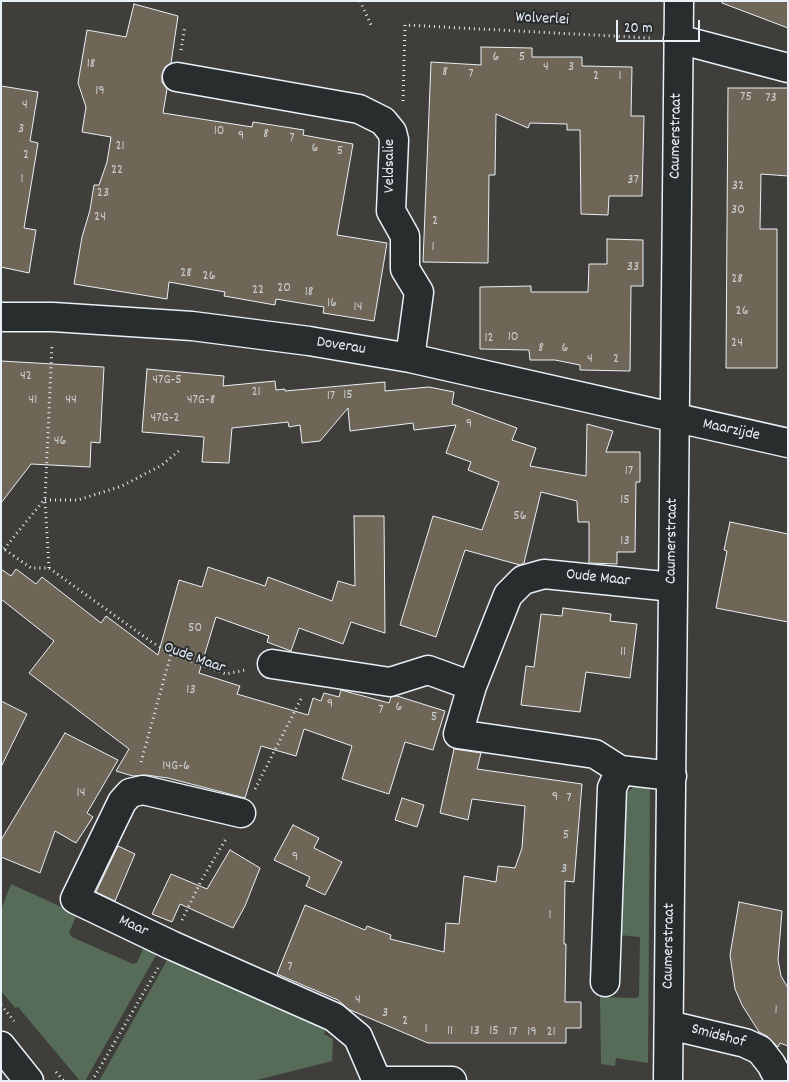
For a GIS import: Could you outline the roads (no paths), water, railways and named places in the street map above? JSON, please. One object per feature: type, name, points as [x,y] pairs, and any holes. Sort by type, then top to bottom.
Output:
[{"type":"street","name":"Caumerstraat","points":[[668,1081],[678,1]]},
{"type":"street","points":[[678,39],[788,68]]},
{"type":"street","name":"Veldsalie","points":[[176,77],[359,108],[383,121],[392,132],[394,140],[391,211],[405,236],[405,268],[419,292],[410,358]]},
{"type":"street","name":"Doverau","points":[[1,317],[53,317],[192,326],[410,358],[675,419]]},
{"type":"street","name":"Maarzijde","points":[[675,419],[788,443]]},
{"type":"street","name":"Oude Maar","points":[[672,776],[620,770],[595,754],[458,734],[472,686],[508,594],[523,580],[544,574],[673,587]]},
{"type":"street","points":[[272,664],[316,669],[390,682],[428,670],[472,686]]},
{"type":"street","points":[[605,982],[612,788],[620,770]]},
{"type":"street","name":"Maar","points":[[241,813],[142,790],[130,793],[122,802],[74,900],[171,945],[334,1016],[358,1037],[377,1081]]},
{"type":"street","name":"Smidshof","points":[[669,1025],[745,1043],[760,1050],[771,1064],[780,1081]]},
{"type":"street","points":[[1,1046],[29,1081]]},
{"type":"street","points":[[377,1081],[452,1081]]}]
